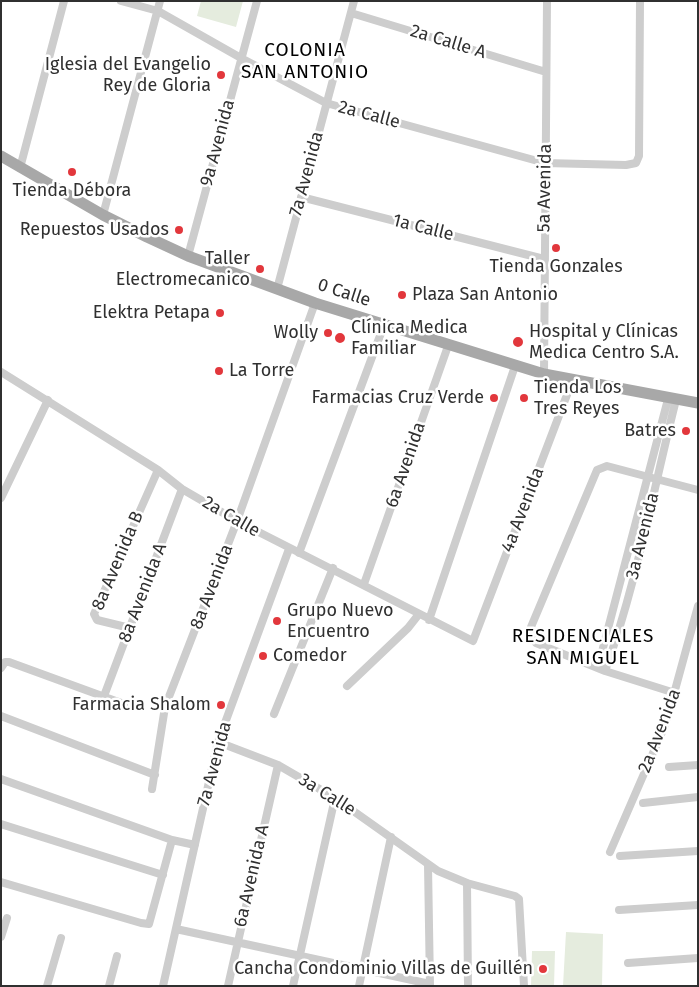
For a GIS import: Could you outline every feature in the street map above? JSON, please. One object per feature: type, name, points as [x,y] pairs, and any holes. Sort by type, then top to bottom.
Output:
[{"type":"main road","name":"0 Calle","points":[[1,156],[103,215],[188,256],[315,303],[448,346],[544,374],[698,403]]},
{"type":"street","points":[[20,168],[64,1]]},
{"type":"street","name":"2a Calle","points":[[121,1],[158,11],[326,103],[545,163],[636,163],[639,156],[640,1]]},
{"type":"street","points":[[103,215],[160,1]]},
{"type":"street","name":"9a Avenida","points":[[188,256],[257,1]]},
{"type":"street","name":"7a Avenida","points":[[277,289],[354,1]]},
{"type":"street","name":"5a Avenida","points":[[544,374],[547,1]]},
{"type":"street","name":"2a Calle A","points":[[350,13],[546,72]]},
{"type":"street","name":"1a Calle","points":[[301,197],[544,259]]},
{"type":"street","name":"8a Avenida","points":[[152,789],[166,707],[237,521],[315,303]]},
{"type":"street","points":[[299,553],[384,325]]},
{"type":"street","name":"6a Avenida","points":[[364,584],[448,346]]},
{"type":"street","points":[[429,620],[515,366]]},
{"type":"street","name":"2a Calle","points":[[1,372],[158,470],[182,489],[237,521],[289,549],[333,568],[429,620],[473,641]]},
{"type":"street","name":"4a Avenida","points":[[473,641],[572,379]]},
{"type":"street","name":"3a Avenida","points":[[602,669],[624,570],[648,477],[672,399]]},
{"type":"street","name":"3a Avenida","points":[[602,669],[617,638],[634,573],[657,480],[672,399]]},
{"type":"street","points":[[2,496],[48,400]]},
{"type":"street","points":[[675,693],[602,669],[536,642],[531,637],[531,627],[597,470],[606,466],[698,490]]},
{"type":"street","name":"8a Avenida B","points":[[130,628],[97,620],[94,614],[158,470]]},
{"type":"street","name":"8a Avenida A","points":[[104,696],[182,489]]},
{"type":"street","name":"7a Avenida","points":[[163,986],[218,742],[289,549]]},
{"type":"street","points":[[274,714],[333,568]]},
{"type":"street","points":[[624,570],[634,573]]},
{"type":"street","name":"2a Avenida","points":[[610,852],[666,724],[698,606]]},
{"type":"street","points":[[347,686],[408,628],[419,614]]},
{"type":"street","points":[[3,665],[124,704]]},
{"type":"street","points":[[1,716],[155,775]]},
{"type":"street","name":"3a Calle","points":[[218,742],[278,765],[335,798],[428,865],[467,883],[515,896],[519,899],[524,986]]},
{"type":"street","name":"6a Avenida A","points":[[228,986],[278,765]]},
{"type":"street","points":[[669,767],[698,765]]},
{"type":"street","points":[[1,779],[172,840],[195,845]]},
{"type":"street","points":[[643,803],[698,797]]},
{"type":"street","points":[[293,986],[335,798]]},
{"type":"street","points":[[1,824],[163,874]]},
{"type":"street","points":[[359,986],[391,837]]},
{"type":"street","points":[[1,882],[149,924],[172,840]]},
{"type":"street","points":[[620,856],[698,851]]},
{"type":"street","points":[[176,929],[430,985],[428,865]]},
{"type":"street","points":[[467,883],[468,986]]},
{"type":"street","points":[[619,910],[698,904]]},
{"type":"street","points":[[1,937],[7,918]]},
{"type":"street","points":[[47,986],[61,938]]},
{"type":"street","points":[[109,986],[117,956]]},
{"type":"street","points":[[628,963],[698,958]]},
{"type":"shaded area","points":[[201,1],[243,1],[236,27],[197,16]]},
{"type":"shaded area","points":[[566,932],[603,934],[602,986],[563,986]]},
{"type":"shaded area","name":"Cancha Condominio Villas de Guillén","points":[[532,951],[555,951],[554,986],[531,986]]},
{"type":"place","name":"Iglesia del Evangelio Rey de Gloria","points":[[221,75]]},
{"type":"place","name":"Tienda Débora","points":[[72,172]]},
{"type":"place","name":"Repuestos Usados","points":[[179,230]]},
{"type":"place","name":"Tienda Gonzales","points":[[556,248]]},
{"type":"place","name":"Taller Electromecanico","points":[[260,269]]},
{"type":"place","name":"Plaza San Antonio","points":[[402,295]]},
{"type":"place","name":"Elektra Petapa","points":[[220,313]]},
{"type":"place","name":"Wolly","points":[[328,333]]},
{"type":"place","name":"Clínica Medica Familiar","points":[[340,338]]},
{"type":"place","name":"Hospital y Clínicas Medica Centro S.A.","points":[[518,342]]},
{"type":"place","name":"La Torre","points":[[219,371]]},
{"type":"place","name":"Farmacias Cruz Verde","points":[[494,398]]},
{"type":"place","name":"Tienda Los Tres Reyes","points":[[524,398]]},
{"type":"place","name":"Batres","points":[[686,431]]},
{"type":"place","name":"Grupo Nuevo Encuentro","points":[[277,621]]},
{"type":"place","name":"Comedor","points":[[263,656]]},
{"type":"place","name":"Farmacia Shalom","points":[[221,705]]},
{"type":"place","name":"Cancha Condominio Villas de Guillén","points":[[543,969]]},
{"type":"district","name":"COLONIA SAN ANTONIO","points":[[305,62]]},
{"type":"district","name":"RESIDENCIALES SAN MIGUEL","points":[[583,648]]}]
